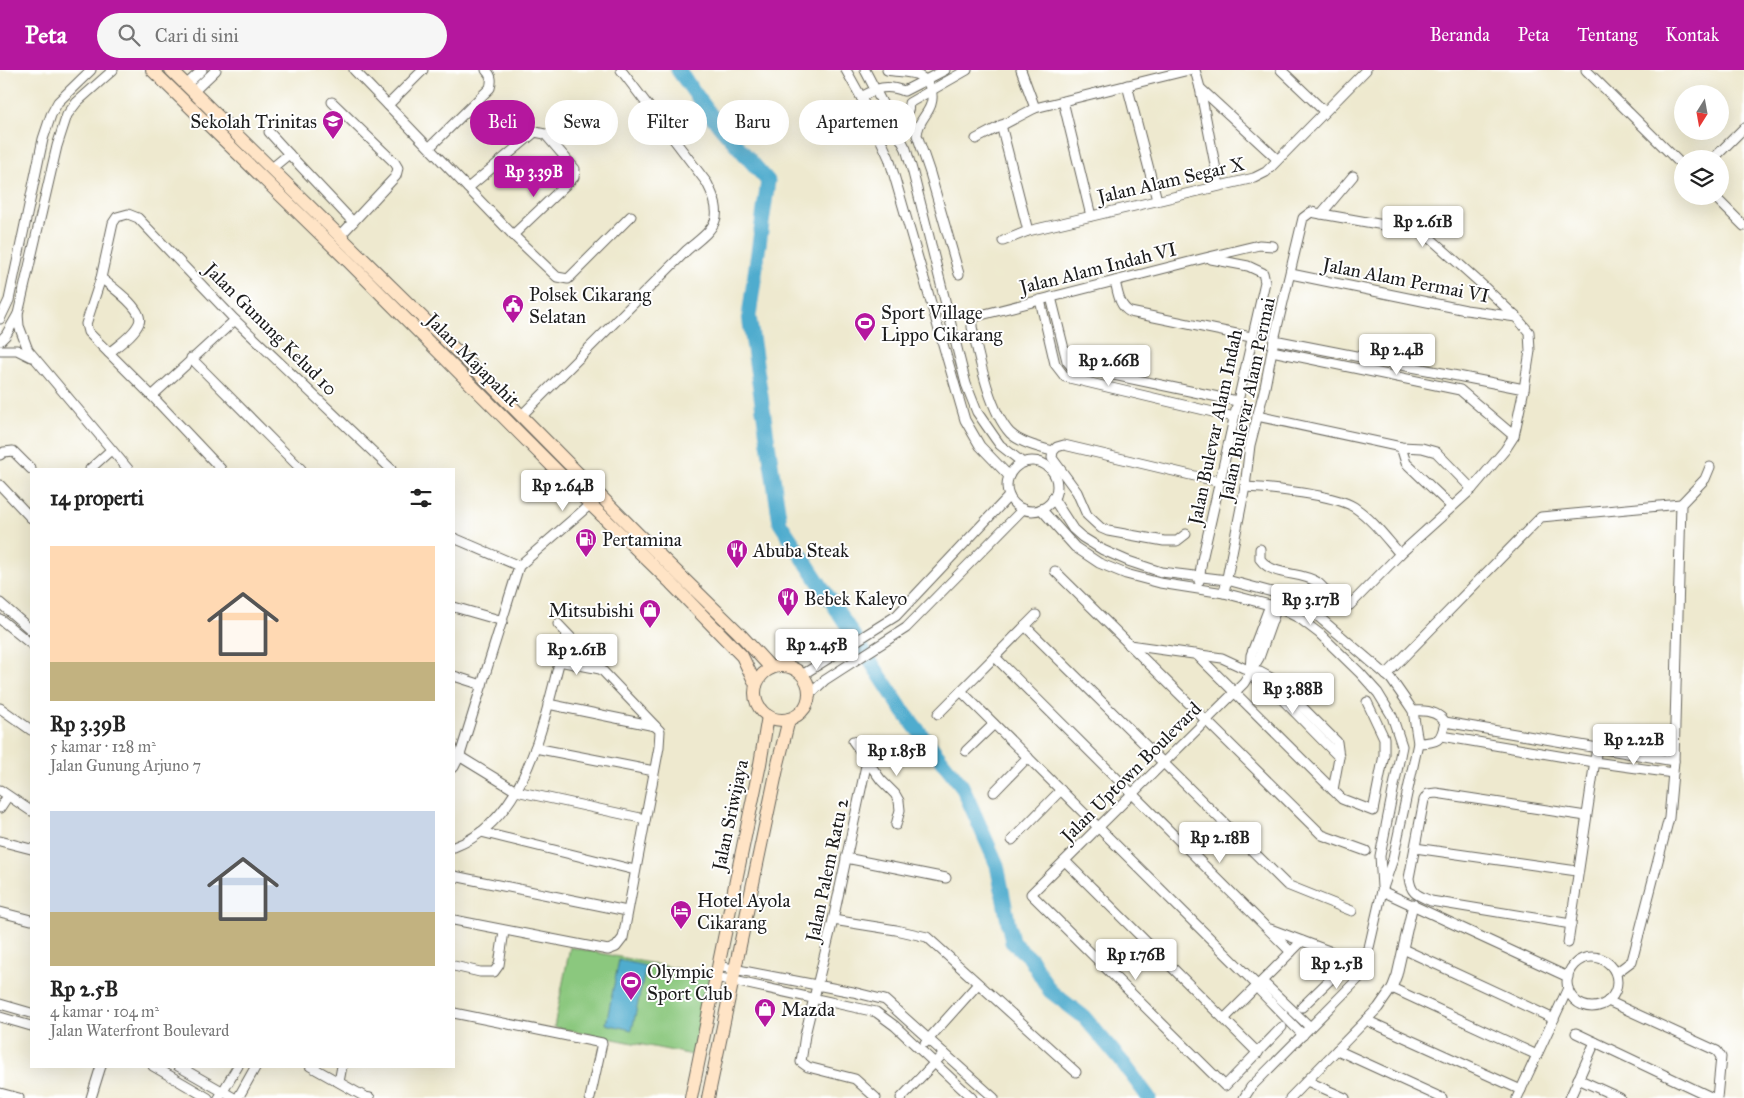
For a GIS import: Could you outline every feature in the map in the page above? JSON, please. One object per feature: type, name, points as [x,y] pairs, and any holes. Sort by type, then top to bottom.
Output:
[{"type":"street","points":[[0,319],[9,300],[44,139],[52,115],[58,102],[91,70]]},
{"type":"street","points":[[0,341],[6,335],[18,314],[57,146],[67,115],[77,102],[113,70]]},
{"type":"street","name":"Jalan Majapahit","points":[[152,70],[353,258],[524,413],[601,495],[772,668]]},
{"type":"street","name":"Jalan Majapahit","points":[[171,70],[340,236],[353,258],[590,504],[742,656],[756,685]]},
{"type":"street","points":[[190,88],[202,70]]},
{"type":"street","points":[[190,88],[216,70]]},
{"type":"street","points":[[354,70],[513,235],[557,277],[562,279],[568,278],[631,216]]},
{"type":"street","points":[[388,105],[423,70]]},
{"type":"street","points":[[430,147],[490,88],[492,81],[490,74],[486,70]]},
{"type":"street","points":[[524,413],[687,250],[710,231],[715,222],[714,201],[707,183],[621,70]]},
{"type":"street","points":[[846,70],[862,100]]},
{"type":"street","points":[[865,70],[881,100]]},
{"type":"street","points":[[887,70],[915,73],[926,80],[932,91],[931,106],[923,117],[917,130],[917,135],[959,274]]},
{"type":"street","points":[[861,97],[888,87],[904,91],[945,70]]},
{"type":"street","points":[[915,100],[967,70]]},
{"type":"street","points":[[1021,70],[1035,108]]},
{"type":"street","points":[[976,139],[1035,108],[1189,70]]},
{"type":"street","points":[[1195,70],[1219,185]]},
{"type":"street","points":[[1281,70],[1324,112]]},
{"type":"street","name":"Jalan Alam Segar X","points":[[1003,241],[1028,231],[1254,178],[1266,172],[1366,70]]},
{"type":"street","points":[[1586,70],[1674,158]]},
{"type":"street","points":[[1127,85],[1157,200]]},
{"type":"street","points":[[1200,88],[1277,159]]},
{"type":"street","points":[[904,91],[908,100]]},
{"type":"street","points":[[1063,101],[1091,216]]},
{"type":"street","points":[[332,102],[398,168],[396,176],[340,236]]},
{"type":"street","points":[[1001,125],[1028,231]]},
{"type":"street","points":[[1722,150],[1744,128]]},
{"type":"street","points":[[269,132],[353,222]]},
{"type":"street","points":[[468,188],[535,132],[545,134],[575,169],[574,177],[513,235]]},
{"type":"street","points":[[884,145],[896,180],[965,420],[980,446],[1009,476]]},
{"type":"street","points":[[904,145],[913,173],[966,384],[977,412],[1000,445],[1023,463]]},
{"type":"street","points":[[272,168],[289,154]]},
{"type":"street","points":[[1321,214],[1353,176]]},
{"type":"street","points":[[1723,205],[1744,226]]},
{"type":"street","name":"Jalan Bulevar Alam Permai","points":[[1224,593],[1245,487],[1250,444],[1265,387],[1300,222],[1306,214],[1311,212],[1321,214]]},
{"type":"street","name":"Jalan Gunung Kelud 10","points":[[101,278],[113,223],[117,217],[128,214],[138,218],[235,320],[390,468]]},
{"type":"street","points":[[1260,549],[1260,559],[1269,568],[1314,580],[1337,602],[1346,606],[1350,604],[1400,554],[1472,489],[1506,450],[1514,436],[1524,389],[1530,340],[1529,332],[1516,317],[1429,237],[1412,230],[1321,214]]},
{"type":"street","points":[[26,219],[40,222]]},
{"type":"street","name":"Jalan Alam Indah VI","points":[[1053,451],[1034,446],[1010,434],[997,412],[984,378],[972,327],[972,322],[977,316],[1204,258],[1259,245],[1273,246]]},
{"type":"street","name":"Jalan Alam Indah VI","points":[[1204,258],[1241,264],[1263,273]]},
{"type":"street","name":"Jalan Bulevar Alam Indah","points":[[1201,589],[1202,560],[1265,282],[1263,273]]},
{"type":"street","name":"Jalan Alam Permai VI","points":[[1290,274],[1466,310],[1516,317]]},
{"type":"street","points":[[109,353],[135,330],[140,322],[140,314],[101,278],[86,324],[88,332],[220,468]]},
{"type":"street","points":[[1115,281],[1121,304],[1130,312],[1251,337]]},
{"type":"street","points":[[1051,297],[1067,361],[1071,366],[1237,401]]},
{"type":"street","points":[[1040,300],[1056,364],[1061,374],[1070,379],[1234,417]]},
{"type":"street","points":[[18,314],[22,338],[36,360],[127,468]]},
{"type":"street","points":[[152,396],[191,358],[235,320]]},
{"type":"street","points":[[1274,340],[1524,389]]},
{"type":"street","points":[[0,350],[18,350],[36,360]]},
{"type":"street","points":[[1272,351],[1460,390],[1514,436]]},
{"type":"street","points":[[191,358],[300,468]]},
{"type":"street","points":[[1061,374],[1071,366]]},
{"type":"street","points":[[1460,390],[1468,377]]},
{"type":"street","points":[[1257,416],[1401,447],[1422,448],[1436,452],[1472,489]]},
{"type":"street","points":[[1186,534],[1177,541],[1164,541],[1108,531],[1101,528],[1087,515],[1077,492],[1052,458],[1053,451],[1057,447],[1064,445],[1220,482]]},
{"type":"street","points":[[1401,447],[1406,463],[1451,506]]},
{"type":"street","points":[[91,468],[111,450]]},
{"type":"street","points":[[0,455],[4,452],[13,451],[30,468]]},
{"type":"street","points":[[1038,462],[1051,470],[1057,484],[1053,498],[1050,503],[1041,509],[1023,509],[1015,504],[1007,490],[1009,476],[1023,463],[1038,462]]},
{"type":"street","points":[[1616,973],[1632,961],[1669,818],[1674,761],[1682,504],[1705,479],[1710,467]]},
{"type":"street","points":[[0,485],[30,517]]},
{"type":"street","points":[[1245,487],[1286,491],[1347,503],[1362,513],[1400,554]]},
{"type":"street","points":[[601,495],[519,566],[482,685],[457,754],[516,791],[645,819]]},
{"type":"street","points":[[802,675],[896,616],[1010,496]]},
{"type":"street","points":[[1053,498],[1073,529],[1103,550],[1128,561],[1162,572],[1227,580],[1272,592],[1293,600],[1313,612],[1391,679],[1413,711],[1418,743],[1393,859],[1382,891],[1365,965],[1359,978],[1251,1088],[1244,1098]]},
{"type":"street","points":[[1386,675],[1541,517],[1682,504]]},
{"type":"street","points":[[809,695],[842,668],[906,628],[1023,509]]},
{"type":"street","points":[[1041,509],[1075,547],[1099,563],[1126,574],[1160,583],[1224,593],[1274,606],[1299,618],[1320,634],[1378,693],[1392,716],[1402,746],[1380,856],[1382,891]]},
{"type":"street","points":[[455,537],[519,566]]},
{"type":"street","points":[[1054,571],[1322,835],[1366,851]]},
{"type":"street","points":[[0,603],[30,629]]},
{"type":"street","points":[[1250,671],[1251,655],[1274,606]]},
{"type":"street","points":[[455,607],[503,621]]},
{"type":"street","points":[[938,714],[1036,615]]},
{"type":"street","points":[[0,619],[30,643]]},
{"type":"street","points":[[455,920],[608,950],[616,947],[623,938],[660,731],[558,624]]},
{"type":"street","points":[[1025,626],[1287,885],[1352,911]]},
{"type":"street","points":[[455,845],[481,832],[501,813],[516,791],[535,748],[567,635]]},
{"type":"street","points":[[1129,645],[1222,658],[1250,671],[1260,672],[1275,680],[1337,742],[1339,757],[1333,790]]},
{"type":"street","points":[[1196,654],[1342,799],[1373,811],[1384,755],[1384,738],[1367,702]]},
{"type":"street","points":[[994,657],[1291,952]]},
{"type":"street","points":[[559,661],[600,669]]},
{"type":"street","points":[[791,667],[802,675],[806,681],[809,695],[807,703],[797,715],[782,720],[768,716],[758,705],[755,692],[756,685],[762,674],[772,668],[791,667]]},
{"type":"street","name":"Jalan Uptown Boulevard","points":[[1250,671],[1244,683],[1031,894],[1225,1086],[1258,1053]]},
{"type":"street","points":[[455,676],[482,685]]},
{"type":"street","points":[[961,691],[1258,986],[1260,991],[1303,1035]]},
{"type":"street","points":[[548,704],[655,726]]},
{"type":"street","points":[[0,708],[30,729]]},
{"type":"street","points":[[1413,711],[1432,712],[1445,722],[1674,761]]},
{"type":"street","name":"Jalan Sriwijaya","points":[[691,1098],[760,764],[768,716]]},
{"type":"street","name":"Jalan Sriwijaya","points":[[708,1098],[789,718]]},
{"type":"street","points":[[1418,743],[1436,741],[1442,736],[1445,722]]},
{"type":"street","points":[[966,751],[994,724]]},
{"type":"street","points":[[1442,736],[1594,762],[1673,773]]},
{"type":"street","points":[[853,741],[899,801],[900,810],[896,825]]},
{"type":"street","points":[[1568,943],[1577,871],[1597,747]]},
{"type":"street","points":[[535,748],[654,771]]},
{"type":"street","points":[[994,792],[1028,758]]},
{"type":"street","name":"Jalan Palem Ratu 2","points":[[867,761],[833,920],[805,1035],[801,1062],[808,1067],[855,1079],[876,1098]]},
{"type":"street","points":[[0,790],[30,810]]},
{"type":"street","points":[[1012,840],[1061,790]]},
{"type":"street","points":[[1571,924],[1431,901],[1411,889],[1409,878],[1424,800],[1428,794],[1436,793],[1586,816]]},
{"type":"street","points":[[0,808],[8,796]]},
{"type":"street","points":[[481,832],[635,870]]},
{"type":"street","points":[[0,841],[30,849]]},
{"type":"street","points":[[1415,848],[1577,871]]},
{"type":"street","points":[[846,858],[946,878]]},
{"type":"street","points":[[1065,861],[1258,1053],[1282,1028]]},
{"type":"street","points":[[455,876],[627,911]]},
{"type":"street","points":[[1382,891],[1568,977]]},
{"type":"street","points":[[1290,1098],[1378,1008],[1392,988],[1397,975],[1413,904]]},
{"type":"street","points":[[0,912],[30,920]]},
{"type":"street","points":[[833,920],[927,937],[1076,1072]]},
{"type":"street","points":[[1267,928],[1344,956],[1341,969],[1302,1007]]},
{"type":"street","points":[[455,966],[480,972],[494,972],[498,964],[504,931]]},
{"type":"street","points":[[1224,1019],[1302,941]]},
{"type":"street","points":[[1403,949],[1554,1019]]},
{"type":"street","points":[[1590,957],[1601,958],[1610,964],[1616,973],[1617,983],[1614,994],[1608,1001],[1599,1006],[1589,1007],[1580,1004],[1572,997],[1568,988],[1568,977],[1572,967],[1580,960],[1590,957]]},
{"type":"street","points":[[717,972],[734,975],[749,972],[885,1000],[994,1098]]},
{"type":"street","points":[[734,975],[746,983],[876,1012],[895,1026],[972,1098]]},
{"type":"street","points":[[920,1049],[978,984]]},
{"type":"street","points":[[1258,986],[1266,985],[1310,1027]]},
{"type":"street","points":[[1392,988],[1537,1055]]},
{"type":"street","points":[[1366,1020],[1519,1094],[1568,988]]},
{"type":"street","points":[[1608,1001],[1717,1051],[1721,1057],[1717,1098]]},
{"type":"street","points":[[0,1004],[30,1013]]},
{"type":"street","points":[[455,1013],[602,1043],[590,1098]]},
{"type":"street","points":[[0,1017],[30,1026]]},
{"type":"street","points":[[1576,1033],[1713,1098]]},
{"type":"street","points":[[1570,1098],[1595,1042]]},
{"type":"street","points":[[1337,1050],[1442,1098]]},
{"type":"street","points":[[902,1098],[944,1053]]},
{"type":"street","points":[[91,1098],[100,1068]]},
{"type":"street","points":[[156,1068],[208,1098]]},
{"type":"street","points":[[181,1068],[221,1095],[234,1098]]},
{"type":"street","points":[[221,1095],[237,1068]]},
{"type":"street","points":[[238,1098],[255,1068]]},
{"type":"street","points":[[314,1068],[364,1097],[370,1098]]},
{"type":"street","points":[[339,1082],[342,1068]]},
{"type":"street","points":[[1578,1079],[1620,1098]]},
{"type":"street","points":[[1307,1081],[1345,1098]]},
{"type":"street","points":[[0,1093],[18,1098]]},
{"type":"green space","name":"Olympic Sport Club","points":[[570,947],[709,975],[693,1055],[554,1027]]},
{"type":"water","points":[[619,960],[646,966],[632,1030],[606,1024]]},
{"type":"waterway","points":[[678,70],[713,118],[768,181],[749,316],[780,523],[903,711],[962,786],[997,865],[1012,942],[1030,958],[1050,991],[1084,1017],[1123,1063],[1149,1098]]},
{"type":"place","name":"Sekolah Trinitas","points":[[333,140]]},
{"type":"place","name":"Polsek Cikarang Selatan","points":[[513,324]]},
{"type":"place","name":"Sport Village Lippo Cikarang","points":[[865,342]]},
{"type":"place","name":"Pertamina","points":[[586,558]]},
{"type":"place","name":"Abuba Steak","points":[[737,569]]},
{"type":"place","name":"Bebek Kaleyo","points":[[788,617]]},
{"type":"place","name":"Mitsubishi","points":[[650,629]]},
{"type":"place","name":"Hotel Ayola Cikarang","points":[[681,930]]},
{"type":"place","name":"Olympic Sport Club","points":[[631,1001]]},
{"type":"place","name":"Mazda","points":[[765,1028]]}]
